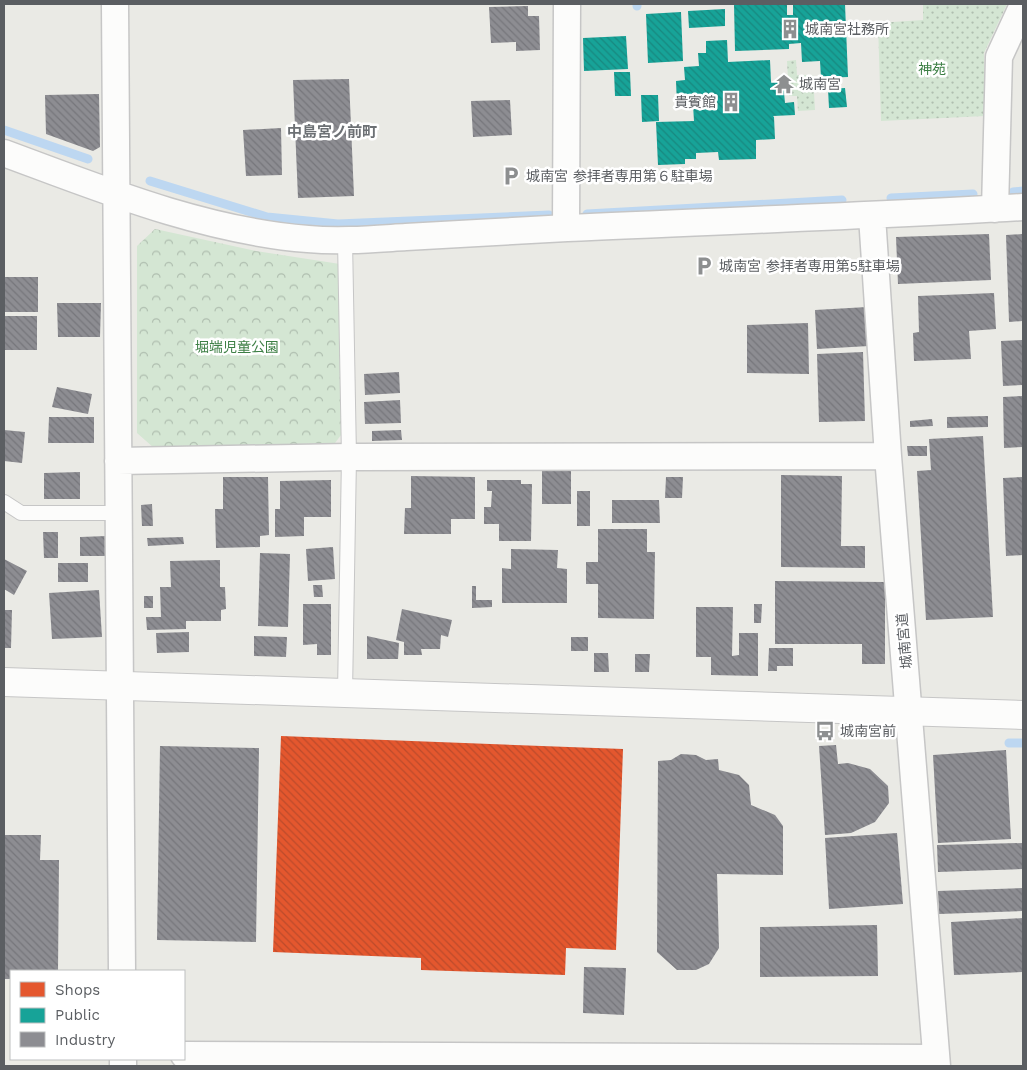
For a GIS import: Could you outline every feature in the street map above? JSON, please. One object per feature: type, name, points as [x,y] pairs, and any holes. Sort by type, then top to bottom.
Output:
[{"type":"street","points":[[116,4],[122,970]]},
{"type":"street","points":[[566,4],[566,228]]},
{"type":"street","points":[[995,209],[1000,57],[1023,5]]},
{"type":"street","points":[[4,153],[117,194],[189,216],[244,230],[307,239],[345,240],[566,228],[872,216],[1023,207]]},
{"type":"street","name":"城南宮道","points":[[872,216],[888,456],[937,1062]]},
{"type":"street","points":[[118,461],[348,457],[888,456]]},
{"type":"street","points":[[4,682],[1023,715]]},
{"type":"street","points":[[185,1055],[937,1062]]},
{"type":"lane","points":[[345,240],[348,457],[345,693]]},
{"type":"lane","points":[[4,502],[21,513],[119,513]]},
{"type":"green space","name":"神苑","points":[[923,4],[1007,4],[984,53],[985,116],[881,121],[878,23],[923,20]]},
{"type":"green space","points":[[796,60],[797,75],[813,75],[815,110],[798,111],[797,96],[789,96],[787,61]]},
{"type":"green space","name":"堀端児童公園","points":[[155,229],[256,251],[340,264],[341,435],[335,443],[154,448],[137,433],[137,246]]},
{"type":"building: Shops","points":[[281,736],[623,749],[616,950],[566,948],[565,975],[421,970],[421,958],[273,952]]},
{"type":"building: Public","name":"城南宮社務所","points":[[734,4],[787,4],[787,15],[793,15],[793,4],[845,4],[848,77],[821,78],[820,61],[802,62],[801,43],[789,44],[789,49],[735,51]]},
{"type":"building: Public","points":[[725,9],[725,26],[689,28],[688,11]]},
{"type":"building: Public","points":[[681,12],[683,61],[648,63],[646,14]]},
{"type":"building: Public","points":[[626,36],[628,69],[584,71],[583,38]]},
{"type":"building: Public","name":"貴賓館","points":[[727,40],[728,62],[770,60],[771,82],[783,82],[785,103],[794,102],[795,115],[773,116],[775,139],[756,140],[756,159],[719,160],[718,152],[696,153],[696,159],[685,159],[685,164],[658,165],[656,122],[694,121],[693,105],[677,105],[676,81],[685,80],[684,67],[699,66],[698,53],[706,53],[706,41]]},
{"type":"building: Public","points":[[614,72],[630,72],[631,96],[615,96]]},
{"type":"building: Public","points":[[845,88],[847,107],[829,108],[828,89]]},
{"type":"building: Public","points":[[641,95],[658,95],[659,121],[642,122]]},
{"type":"building: Public","points":[[698,172],[698,180],[684,181],[683,173]]},
{"type":"building: Industry","points":[[528,6],[528,16],[539,16],[540,50],[516,51],[516,42],[491,43],[489,7]]},
{"type":"building: Industry","points":[[349,79],[354,196],[298,198],[293,80]]},
{"type":"building: Industry","points":[[99,94],[100,147],[93,151],[46,134],[45,95]]},
{"type":"building: Industry","points":[[510,100],[512,135],[473,137],[471,101]]},
{"type":"building: Industry","points":[[281,128],[282,175],[246,176],[243,130]]},
{"type":"building: Industry","points":[[989,234],[991,280],[898,284],[896,237]]},
{"type":"building: Industry","points":[[1023,234],[1023,321],[1009,322],[1006,235]]},
{"type":"building: Industry","points":[[4,277],[38,277],[38,312],[4,312]]},
{"type":"building: Industry","points":[[994,293],[996,329],[969,331],[971,359],[914,361],[913,333],[919,332],[918,296]]},
{"type":"building: Industry","points":[[57,303],[101,303],[100,337],[58,337]]},
{"type":"building: Industry","points":[[867,307],[869,346],[817,349],[815,310]]},
{"type":"building: Industry","points":[[4,316],[37,316],[37,350],[4,350]]},
{"type":"building: Industry","points":[[808,323],[809,374],[747,373],[747,325]]},
{"type":"building: Industry","points":[[1023,340],[1023,385],[1003,386],[1001,341]]},
{"type":"building: Industry","points":[[863,352],[865,421],[819,422],[817,354]]},
{"type":"building: Industry","points":[[399,372],[400,393],[365,395],[364,374]]},
{"type":"building: Industry","points":[[57,387],[92,394],[88,414],[52,407]]},
{"type":"building: Industry","points":[[1023,396],[1023,447],[1004,448],[1003,397]]},
{"type":"building: Industry","points":[[400,400],[401,423],[365,424],[364,402]]},
{"type":"building: Industry","points":[[988,416],[988,427],[947,428],[947,417]]},
{"type":"building: Industry","points":[[49,417],[94,417],[94,443],[48,443]]},
{"type":"building: Industry","points":[[932,419],[933,426],[910,427],[910,421]]},
{"type":"building: Industry","points":[[4,430],[25,432],[22,463],[4,461]]},
{"type":"building: Industry","points":[[401,430],[402,440],[372,441],[372,431]]},
{"type":"building: Industry","points":[[983,436],[993,617],[926,620],[917,471],[931,470],[929,439]]},
{"type":"building: Industry","points":[[907,446],[927,446],[927,456],[908,456]]},
{"type":"building: Industry","points":[[542,471],[571,471],[571,504],[542,504]]},
{"type":"building: Industry","points":[[80,472],[80,499],[44,499],[44,473]]},
{"type":"building: Industry","points":[[781,475],[842,476],[841,546],[865,546],[865,568],[781,567]]},
{"type":"building: Industry","points":[[411,476],[475,477],[475,519],[451,519],[451,534],[404,534],[405,508],[411,508]]},
{"type":"building: Industry","points":[[223,477],[268,477],[269,535],[260,536],[260,547],[216,548],[215,509],[223,509]]},
{"type":"building: Industry","points":[[666,477],[683,477],[682,498],[665,498]]},
{"type":"building: Industry","points":[[1023,477],[1023,555],[1006,556],[1003,478]]},
{"type":"building: Industry","points":[[331,480],[331,517],[304,517],[304,536],[275,537],[275,509],[280,509],[280,481]]},
{"type":"building: Industry","points":[[487,480],[521,480],[521,484],[532,484],[531,541],[499,541],[499,524],[484,524],[484,507],[491,507],[492,491],[487,491]]},
{"type":"building: Industry","points":[[577,491],[590,491],[590,526],[577,526]]},
{"type":"building: Industry","points":[[612,500],[659,500],[660,523],[612,523]]},
{"type":"building: Industry","points":[[152,504],[153,526],[142,526],[141,505]]},
{"type":"building: Industry","points":[[598,529],[647,529],[647,552],[655,552],[654,619],[598,618],[598,584],[586,584],[586,562],[598,562]]},
{"type":"building: Industry","points":[[43,532],[58,532],[58,558],[44,558]]},
{"type":"building: Industry","points":[[107,536],[107,556],[80,556],[80,537]]},
{"type":"building: Industry","points":[[183,537],[184,544],[148,546],[147,538]]},
{"type":"building: Industry","points":[[333,547],[335,579],[308,581],[306,549]]},
{"type":"building: Industry","points":[[511,549],[558,550],[557,568],[567,569],[567,603],[502,603],[502,568],[511,569]]},
{"type":"building: Industry","points":[[260,553],[290,554],[288,627],[258,626]]},
{"type":"building: Industry","points":[[4,559],[27,571],[14,595],[4,589]]},
{"type":"building: Industry","points":[[220,560],[220,587],[225,587],[226,609],[221,610],[221,621],[186,621],[186,629],[147,630],[146,617],[161,617],[160,587],[171,587],[170,561]]},
{"type":"building: Industry","points":[[58,563],[88,563],[88,582],[58,582]]},
{"type":"building: Industry","points":[[775,581],[885,582],[885,664],[862,664],[862,644],[775,644]]},
{"type":"building: Industry","points":[[313,585],[322,585],[323,597],[314,597]]},
{"type":"building: Industry","points":[[472,586],[476,586],[476,600],[492,600],[492,607],[472,608]]},
{"type":"building: Industry","points":[[99,590],[102,637],[52,639],[49,593]]},
{"type":"building: Industry","points":[[144,596],[153,596],[153,608],[144,608]]},
{"type":"building: Industry","points":[[303,604],[331,604],[331,655],[317,655],[317,644],[303,645]]},
{"type":"building: Industry","points":[[754,604],[762,604],[761,623],[754,623]]},
{"type":"building: Industry","points":[[696,607],[733,607],[732,656],[739,655],[739,633],[758,633],[758,676],[711,675],[711,657],[696,657]]},
{"type":"building: Industry","points":[[402,609],[452,620],[448,637],[441,635],[440,649],[421,649],[422,655],[404,655],[404,642],[396,640]]},
{"type":"building: Industry","points":[[4,610],[12,610],[11,648],[4,648]]},
{"type":"building: Industry","points":[[189,632],[189,652],[157,653],[156,633]]},
{"type":"building: Industry","points":[[254,636],[287,637],[286,657],[254,656]]},
{"type":"building: Industry","points":[[367,636],[399,643],[398,659],[367,659]]},
{"type":"building: Industry","points":[[571,637],[588,637],[588,651],[571,651]]},
{"type":"building: Industry","points":[[769,648],[793,648],[793,666],[777,666],[777,671],[768,671]]},
{"type":"building: Industry","points":[[594,653],[608,653],[609,672],[594,672]]},
{"type":"building: Industry","points":[[635,654],[650,654],[649,672],[635,672]]},
{"type":"building: Industry","points":[[836,745],[838,764],[848,763],[870,769],[888,786],[889,803],[875,822],[851,833],[825,835],[819,746]]},
{"type":"building: Industry","points":[[160,746],[259,748],[256,942],[157,940]]},
{"type":"building: Industry","points":[[1006,750],[1011,839],[938,843],[933,755]]},
{"type":"building: Industry","points":[[681,754],[696,755],[706,760],[718,759],[719,770],[739,775],[749,785],[751,805],[775,815],[783,826],[783,875],[717,874],[719,948],[709,964],[696,970],[677,970],[657,952],[658,761],[671,760]]},
{"type":"building: Industry","points":[[897,833],[903,904],[829,909],[825,838]]},
{"type":"building: Industry","points":[[4,835],[41,835],[40,860],[59,860],[58,970],[10,970],[10,979],[4,979]]},
{"type":"building: Industry","points":[[1023,843],[1023,869],[938,872],[937,845]]},
{"type":"building: Industry","points":[[1023,888],[1023,911],[939,914],[938,891]]},
{"type":"building: Industry","points":[[1023,918],[1023,972],[954,975],[951,922]]},
{"type":"building: Industry","points":[[877,925],[878,976],[760,977],[760,927]]},
{"type":"building: Industry","points":[[584,967],[626,968],[624,1015],[583,1013]]},
{"type":"waterway","points":[[4,130],[88,159]]},
{"type":"waterway","points":[[150,181],[267,217],[338,224],[549,215]]},
{"type":"waterway","points":[[1013,192],[1023,191]]},
{"type":"waterway","points":[[891,198],[973,194]]},
{"type":"waterway","points":[[587,214],[842,200]]},
{"type":"waterway","points":[[1009,743],[1023,743]]},
{"type":"place","name":"城南宮社務所","points":[[790,29]]},
{"type":"place","name":"城南宮","points":[[784,84]]},
{"type":"place","name":"貴賓館","points":[[731,102]]},
{"type":"place","name":"城南宮 参拝者専用第６駐車場","points":[[511,176]]},
{"type":"place","name":"城南宮 参拝者専用第5駐車場","points":[[704,266]]},
{"type":"place","name":"城南宮前","points":[[825,731]]},
{"type":"district","name":"中島宮ノ前町","points":[[332,132]]}]
